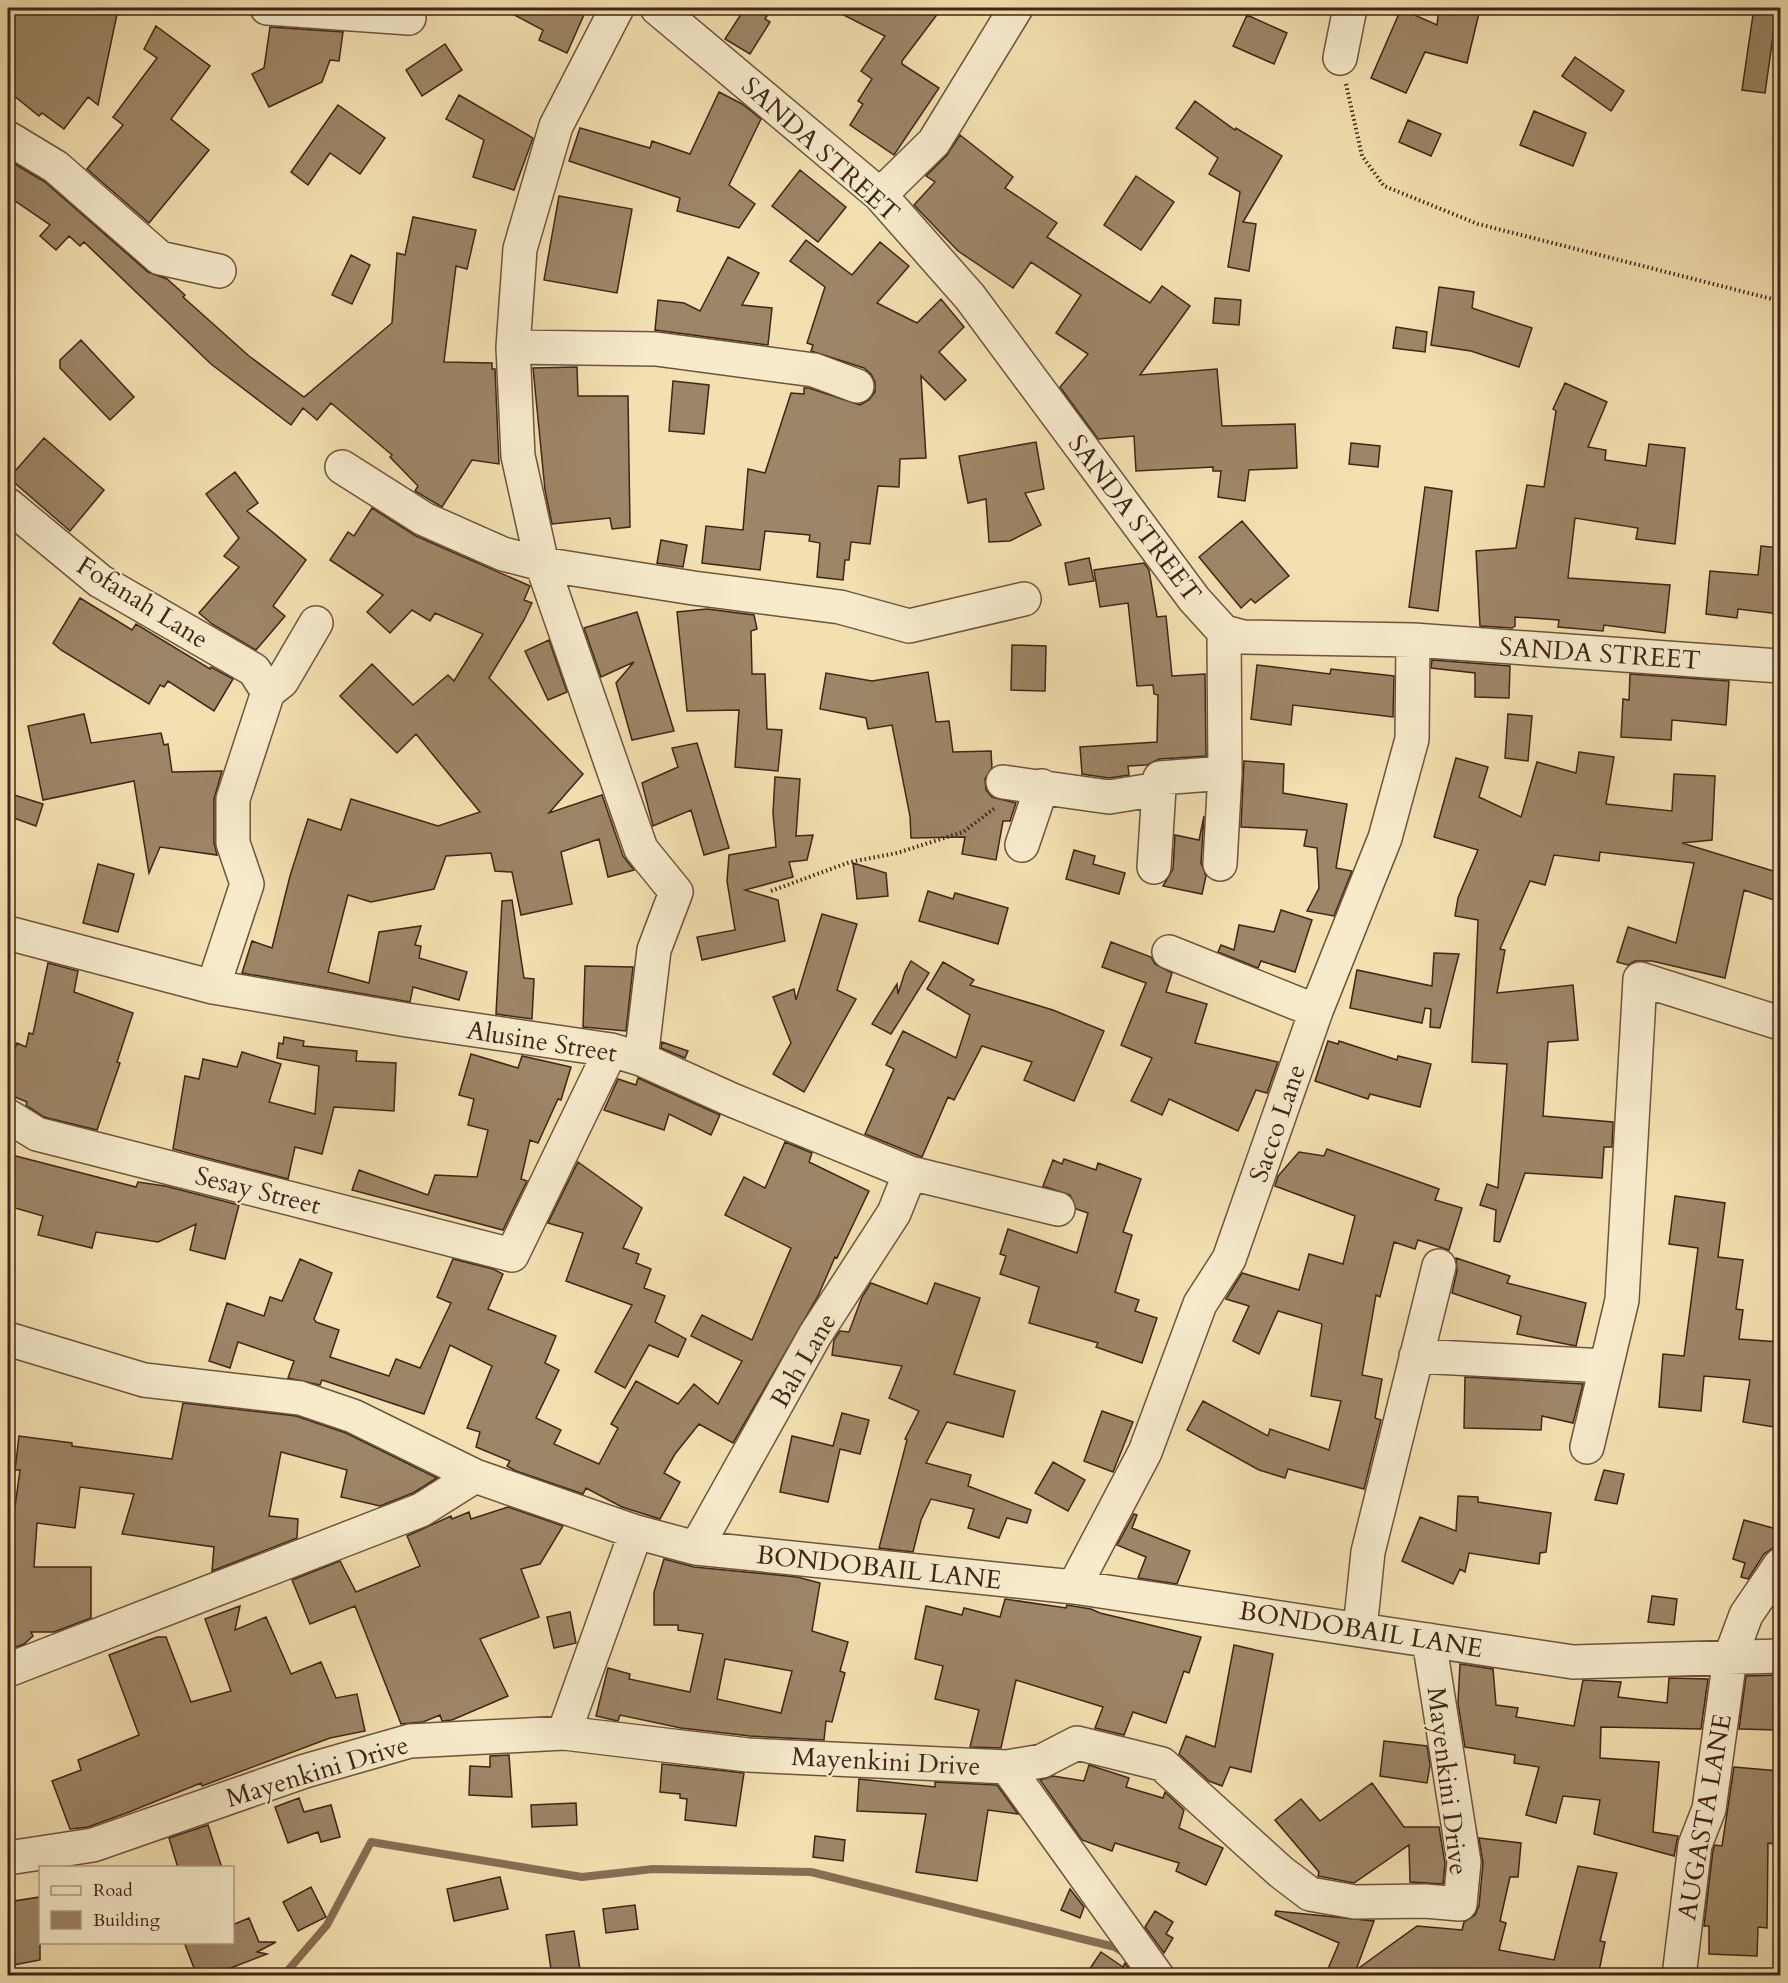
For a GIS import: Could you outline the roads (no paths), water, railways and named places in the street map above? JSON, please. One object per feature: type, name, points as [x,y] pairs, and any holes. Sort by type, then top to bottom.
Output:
[{"type":"street","points":[[267,8],[409,18]]},
{"type":"street","points":[[617,8],[556,126],[520,249],[513,347],[518,456],[542,564],[641,849],[676,892],[654,950],[626,1054]]},
{"type":"street","name":"SANDA STREET","points":[[657,8],[880,195],[970,297],[1194,599],[1224,632],[1243,637],[1413,640],[1780,666]]},
{"type":"street","points":[[880,195],[934,142],[1016,8]]},
{"type":"street","points":[[1340,58],[1350,8]]},
{"type":"street","points":[[8,138],[56,167],[160,258],[219,271]]},
{"type":"street","points":[[513,347],[656,349],[814,370],[857,386]]},
{"type":"street","points":[[342,467],[424,519],[503,554],[542,564],[693,588],[840,607],[909,626],[1024,598]]},
{"type":"street","name":"Fofanah Lane","points":[[8,505],[100,581],[261,681]]},
{"type":"street","points":[[213,987],[246,884],[233,843],[233,799],[261,681],[282,681],[316,623]]},
{"type":"street","points":[[1220,864],[1226,773],[1224,632]]},
{"type":"street","name":"Sacco Lane","points":[[1074,1587],[1145,1452],[1200,1304],[1229,1259],[1316,1011],[1385,838],[1412,739],[1413,640]]},
{"type":"street","points":[[1154,867],[1160,778],[1226,773]]},
{"type":"street","points":[[1003,782],[1109,797],[1159,789]]},
{"type":"street","points":[[1022,845],[1042,786]]},
{"type":"street","name":"Alusine Street","points":[[8,933],[213,987],[626,1054],[910,1173],[1059,1209]]},
{"type":"street","points":[[1169,952],[1316,1011]]},
{"type":"street","points":[[1587,1446],[1622,1300],[1627,981],[1780,1023]]},
{"type":"street","name":"Sesay Street","points":[[8,1116],[37,1134],[512,1255],[626,1054]]},
{"type":"street","name":"Bah Lane","points":[[696,1548],[815,1335],[894,1213],[910,1173]]},
{"type":"street","points":[[1360,1629],[1368,1552],[1439,1266]]},
{"type":"street","name":"BONDOBAIL LANE","points":[[8,1340],[144,1380],[300,1398],[353,1416],[475,1476],[636,1532],[696,1548],[1074,1587],[1573,1662],[1780,1656]]},
{"type":"street","points":[[1416,1356],[1606,1366]]},
{"type":"street","points":[[8,1670],[421,1510],[475,1476]]},
{"type":"street","points":[[564,1733],[636,1532]]},
{"type":"street","name":"AUGASTA LANE","points":[[1679,1976],[1695,1845],[1709,1809],[1730,1658],[1746,1615],[1780,1565]]},
{"type":"street","name":"Mayenkini Drive","points":[[8,1858],[93,1845],[305,1771],[410,1741],[564,1733],[747,1755],[1007,1767],[1042,1761],[1077,1743],[1162,1764],[1281,1872],[1310,1894],[1355,1902],[1425,1901],[1460,1904],[1464,1862],[1429,1640]]},
{"type":"street","points":[[1007,1767],[1158,1976]]},
{"type":"waterway","points":[[283,1976],[327,1925],[371,1842],[582,1877],[653,1869],[811,1872],[1115,1947],[1123,1952]]}]
